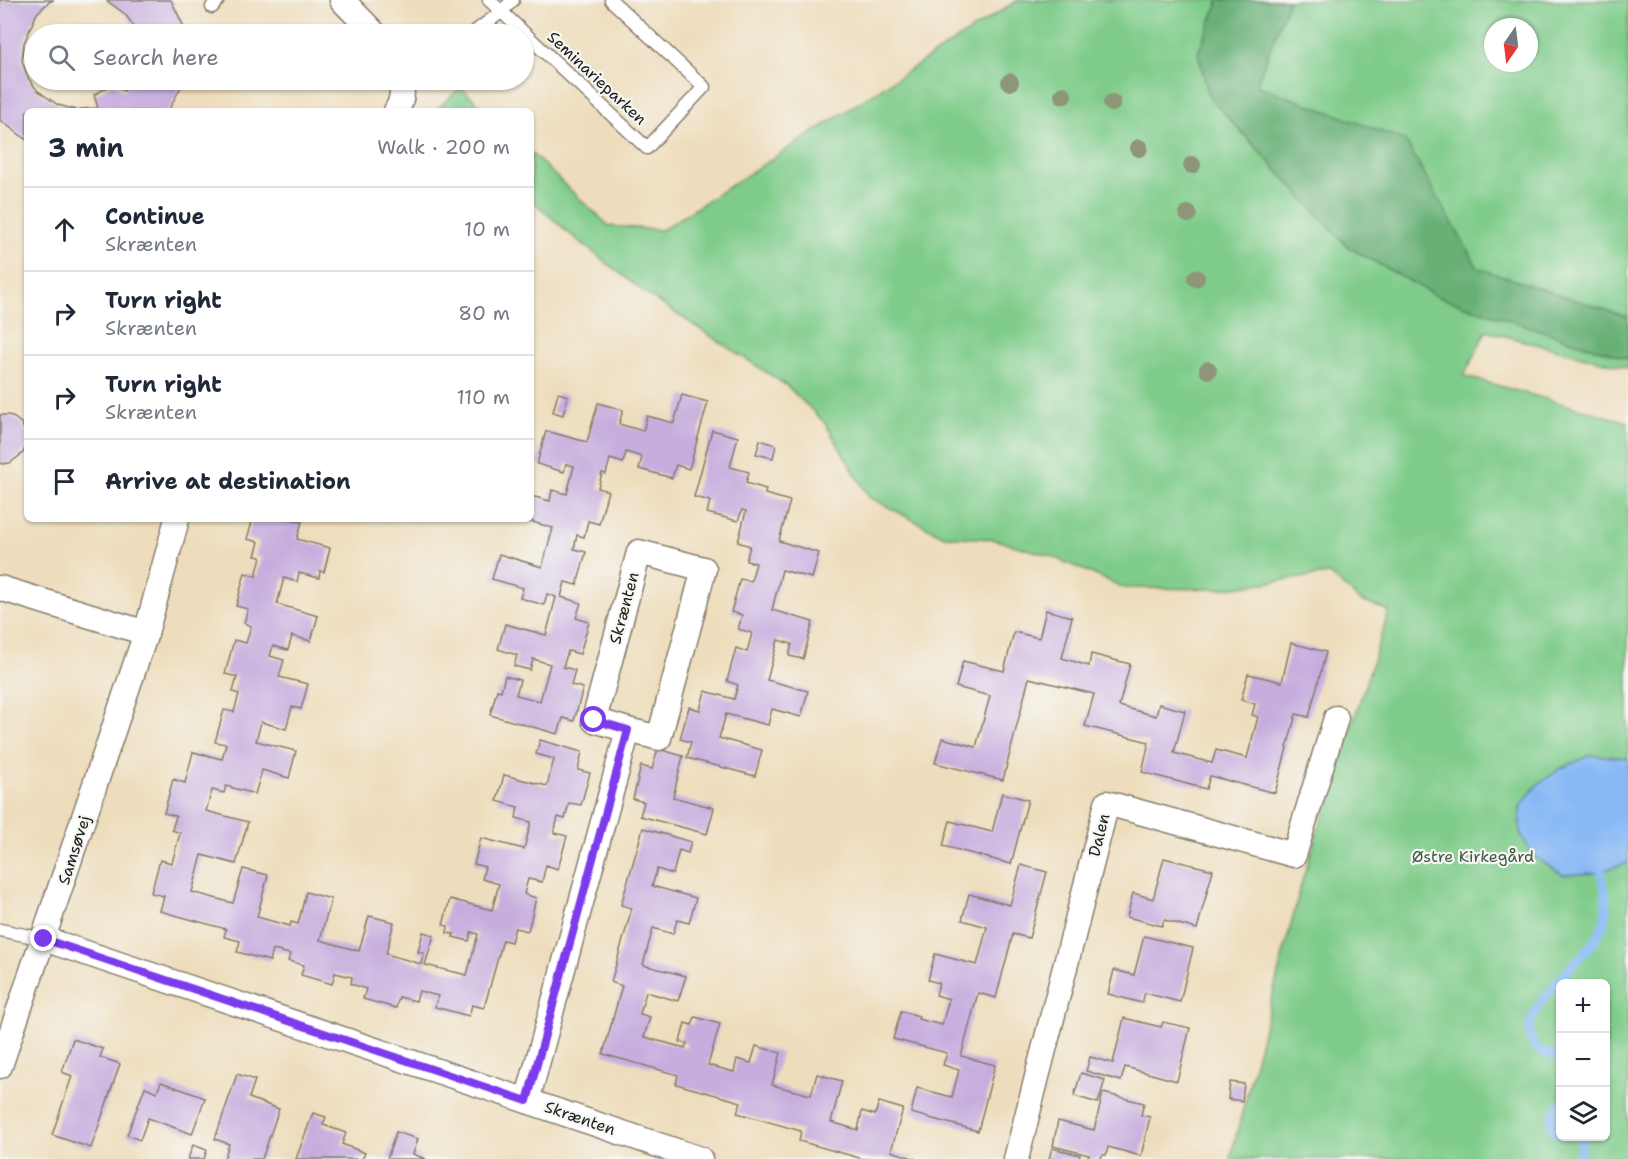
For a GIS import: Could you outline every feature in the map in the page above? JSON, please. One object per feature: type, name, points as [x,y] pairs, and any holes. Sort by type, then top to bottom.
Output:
[{"type":"street","points":[[342,0],[365,24]]},
{"type":"street","name":"Samsøvej","points":[[0,1066],[146,633],[176,522]]},
{"type":"street","name":"Skrænten","points":[[639,552],[704,569],[659,738],[628,730],[594,720],[639,552]]},
{"type":"street","points":[[0,588],[146,633]]},
{"type":"street","name":"Dalen","points":[[1016,1159],[1107,803],[1294,855],[1336,718]]},
{"type":"street","name":"Skrænten","points":[[527,1101],[628,730]]},
{"type":"street","name":"Skrænten","points":[[44,939],[700,1159]]},
{"type":"lane","name":"Seminarieparken","points":[[489,0],[514,24]]},
{"type":"lane","points":[[485,24],[513,0]]},
{"type":"lane","name":"Seminarieparken","points":[[534,43],[647,147],[704,87],[611,0]]},
{"type":"lane","points":[[0,930],[44,939]]},
{"type":"green space","name":"Østre Kirkegård","points":[[1018,0],[1628,0],[1628,368],[1486,331],[1464,376],[1628,422],[1628,1159],[1230,1159],[1303,878],[1389,611],[1361,601],[1329,574],[1219,589],[1125,588],[1051,556],[992,539],[944,536],[869,497],[825,423],[786,385],[649,296],[565,230],[534,202],[534,156],[609,226],[662,230]],"holes":[[[1233,122],[1376,262],[1348,247]]]},
{"type":"green space","points":[[1219,0],[1289,0],[1256,85],[1405,140],[1478,268],[1628,317],[1628,359],[1438,297],[1348,247],[1209,97],[1198,53]]},
{"type":"green space","points":[[458,90],[464,90],[483,108],[438,108]]},
{"type":"water","points":[[1590,755],[1628,758],[1628,863],[1595,873],[1563,875],[1533,856],[1520,832],[1520,807],[1536,786],[1560,769]]},
{"type":"building","points":[[0,0],[54,0],[37,13],[32,24],[24,24],[22,61],[24,90],[37,90],[58,105],[69,108],[24,108],[24,138],[0,120]]},
{"type":"building","points":[[106,0],[171,0],[183,24],[132,24],[125,14]]},
{"type":"building","points":[[103,90],[179,90],[170,108],[98,108],[94,95]]},
{"type":"building","points":[[558,393],[568,396],[563,415],[553,412]]},
{"type":"building","points":[[682,395],[708,402],[689,469],[676,465],[672,478],[639,469],[642,457],[626,452],[623,463],[610,459],[606,474],[602,473],[598,488],[608,491],[599,524],[588,521],[584,537],[577,535],[574,549],[586,552],[577,585],[565,582],[561,597],[581,603],[576,618],[589,622],[580,654],[568,651],[563,667],[575,670],[571,685],[583,688],[574,721],[563,718],[558,734],[490,715],[497,690],[501,691],[505,676],[520,680],[516,695],[540,701],[550,664],[533,659],[530,670],[514,666],[517,655],[498,649],[505,624],[546,635],[556,597],[547,594],[544,605],[520,598],[523,588],[492,579],[499,554],[542,567],[553,528],[532,522],[534,497],[550,501],[552,490],[567,494],[574,466],[566,464],[564,472],[537,464],[546,431],[587,442],[598,403],[623,410],[619,424],[643,431],[647,416],[674,423]]},
{"type":"building","points":[[0,415],[9,415],[22,424],[24,451],[10,463],[0,463]]},
{"type":"building","points":[[712,430],[738,437],[730,467],[749,472],[746,483],[766,489],[765,494],[790,501],[779,541],[819,553],[812,578],[782,570],[772,610],[813,622],[803,659],[789,656],[792,644],[778,640],[767,680],[808,691],[801,717],[772,709],[768,725],[726,714],[719,738],[762,750],[755,776],[687,758],[691,742],[680,739],[689,707],[700,710],[705,691],[734,699],[738,685],[727,681],[736,648],[747,652],[752,633],[738,629],[742,615],[731,612],[740,579],[751,581],[756,563],[746,561],[750,546],[738,542],[746,511],[742,510],[738,521],[707,513],[710,501],[694,497]]},
{"type":"building","points":[[760,440],[776,445],[773,458],[756,454]]},
{"type":"building","points":[[252,522],[302,522],[297,539],[330,548],[324,572],[320,571],[319,578],[299,573],[297,582],[284,578],[277,604],[318,616],[311,641],[292,636],[288,650],[273,646],[270,656],[284,660],[279,677],[308,684],[301,709],[292,707],[286,729],[261,722],[256,741],[296,751],[289,778],[262,770],[255,794],[226,786],[224,793],[212,790],[206,811],[248,822],[236,864],[202,855],[192,892],[233,903],[243,869],[268,875],[257,917],[290,926],[291,922],[298,924],[306,892],[331,899],[320,940],[359,951],[369,916],[394,922],[386,954],[421,964],[424,953],[418,952],[423,932],[434,935],[425,965],[467,975],[478,934],[471,932],[469,941],[447,933],[448,926],[443,925],[450,899],[492,910],[499,884],[482,879],[485,867],[474,864],[481,838],[524,849],[531,822],[516,818],[518,807],[497,801],[504,775],[547,786],[554,759],[536,754],[540,740],[582,752],[578,770],[590,773],[581,805],[569,803],[565,819],[558,817],[554,833],[567,836],[558,869],[546,865],[542,882],[528,879],[524,894],[536,898],[528,931],[515,928],[511,942],[503,940],[484,1008],[472,1005],[469,1016],[435,1007],[438,996],[419,991],[416,1001],[399,997],[396,1008],[363,999],[366,989],[351,984],[352,977],[335,973],[332,984],[301,975],[304,965],[288,961],[290,954],[273,950],[270,961],[237,952],[240,941],[224,937],[226,929],[160,911],[164,896],[151,893],[160,860],[172,863],[180,833],[172,830],[176,816],[164,813],[173,779],[185,783],[193,752],[222,759],[226,744],[215,742],[224,710],[234,712],[239,694],[233,692],[237,677],[225,674],[234,640],[246,643],[251,626],[244,623],[248,609],[236,606],[245,573],[256,576],[261,557],[255,556],[259,542],[247,539]]},
{"type":"building","points":[[1046,610],[1072,617],[1062,658],[1089,666],[1091,654],[1130,664],[1119,706],[1156,716],[1159,704],[1185,711],[1174,753],[1212,763],[1216,750],[1247,758],[1258,717],[1252,715],[1255,704],[1241,700],[1248,674],[1282,682],[1291,643],[1326,652],[1309,717],[1296,714],[1275,793],[1210,776],[1206,789],[1142,772],[1149,742],[1085,726],[1094,694],[1029,678],[1003,780],[935,763],[942,738],[976,747],[990,696],[956,687],[963,661],[1004,671],[1014,632],[1039,638]]},
{"type":"building","points":[[658,749],[683,756],[673,797],[714,808],[707,834],[640,816],[644,802],[633,799],[641,766],[652,769]]},
{"type":"building","points":[[1002,793],[1028,800],[1011,864],[943,846],[950,821],[992,832]]},
{"type":"building","points":[[643,828],[691,842],[688,853],[679,850],[673,874],[657,869],[652,886],[696,898],[689,923],[677,920],[673,934],[653,928],[643,965],[686,976],[678,1001],[646,992],[640,1014],[650,1017],[644,1037],[685,1048],[687,1043],[680,1042],[685,1023],[692,1025],[695,1017],[720,1024],[708,1065],[734,1072],[737,1059],[751,1063],[756,1046],[781,1053],[772,1085],[811,1095],[817,1074],[842,1081],[831,1122],[858,1130],[862,1111],[875,1115],[879,1102],[903,1109],[891,1151],[916,1159],[863,1159],[799,1141],[801,1131],[737,1113],[741,1102],[676,1084],[678,1075],[603,1054],[622,986],[611,982],[632,908],[621,905]]},
{"type":"building","points":[[1164,858],[1213,870],[1197,929],[1164,920],[1162,926],[1127,917],[1133,893],[1153,899]]},
{"type":"building","points":[[1021,865],[1047,872],[1029,938],[1013,934],[996,998],[978,993],[961,1056],[995,1065],[978,1131],[911,1113],[917,1088],[952,1097],[959,1070],[943,1065],[947,1053],[893,1039],[901,1011],[919,1016],[918,1019],[942,1025],[949,999],[936,995],[939,983],[928,980],[935,954],[977,965],[987,927],[962,920],[969,894],[1010,905]]},
{"type":"building","points":[[1144,936],[1193,948],[1180,1002],[1145,993],[1142,1003],[1108,994],[1114,970],[1134,975]]},
{"type":"building","points":[[1124,1018],[1161,1027],[1163,1022],[1190,1028],[1177,1081],[1125,1067],[1121,1081],[1086,1071],[1090,1057],[1113,1063]]},
{"type":"building","points":[[73,1039],[103,1049],[100,1057],[120,1064],[91,1148],[52,1135],[72,1076],[62,1072]]},
{"type":"building","points":[[1081,1073],[1105,1080],[1098,1103],[1074,1096]]},
{"type":"building","points":[[237,1074],[255,1080],[249,1098],[279,1109],[262,1159],[224,1159],[229,1144],[215,1139]]},
{"type":"building","points":[[161,1082],[205,1098],[192,1134],[148,1118],[140,1140],[127,1135],[145,1087],[157,1092]]},
{"type":"building","points":[[1230,1082],[1244,1084],[1242,1101],[1228,1099]]},
{"type":"building","points":[[1103,1093],[1144,1103],[1141,1115],[1150,1117],[1141,1156],[1108,1147],[1106,1155],[1100,1159],[1088,1159],[1089,1155],[1053,1146],[1058,1121],[1094,1130]]},
{"type":"building","points":[[313,1113],[326,1117],[323,1125],[346,1133],[342,1144],[365,1153],[362,1159],[296,1159]]},
{"type":"building","points":[[396,1132],[418,1139],[413,1154],[426,1159],[387,1159]]},
{"type":"building","points":[[193,1145],[207,1150],[204,1159],[188,1159]]},
{"type":"building","points":[[1052,1148],[1080,1155],[1079,1159],[1049,1159]]},
{"type":"waterway","points":[[1556,1056],[1539,1051],[1531,1040],[1530,1026],[1535,1012],[1546,996],[1587,950],[1604,922],[1606,903],[1601,871]]},
{"type":"waterway","points":[[1556,1110],[1552,1117],[1552,1130],[1556,1132]]},
{"type":"waterway","points":[[1578,1159],[1581,1141]]},
{"type":"route","points":[[44,939],[527,1101],[628,730],[594,720]]}]
